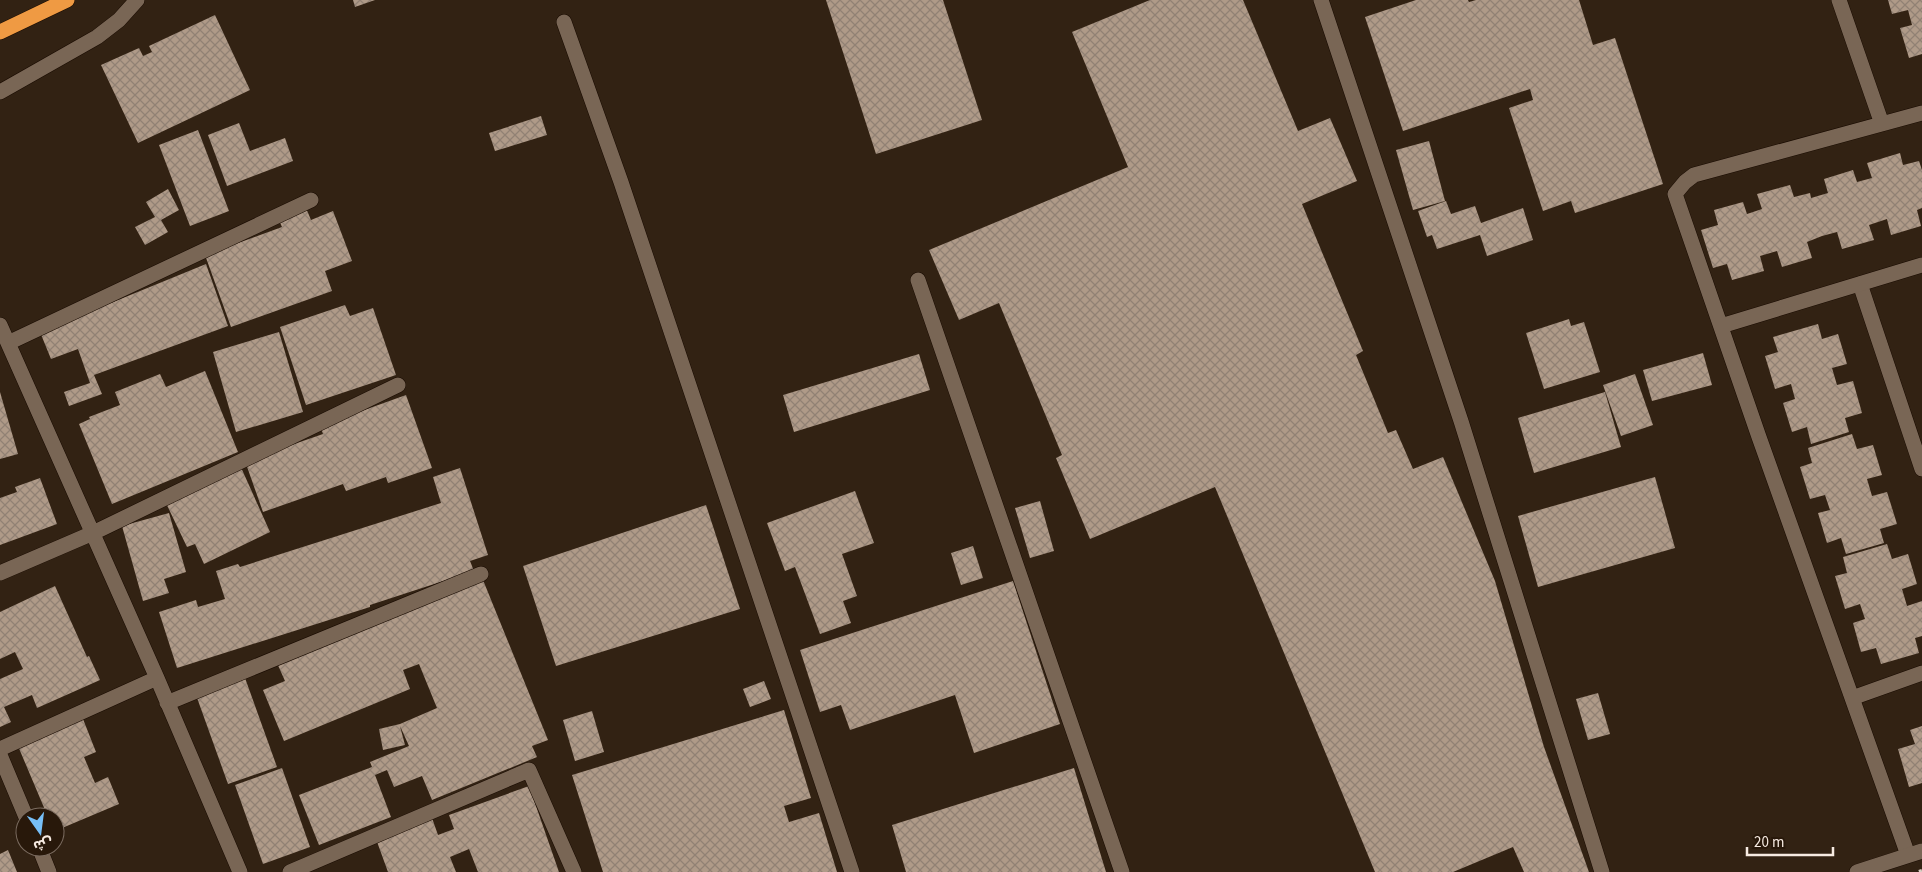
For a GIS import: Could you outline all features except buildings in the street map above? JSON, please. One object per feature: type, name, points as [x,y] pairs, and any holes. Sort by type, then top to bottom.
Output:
[{"type":"highway","points":[[0,32],[67,0]]},
{"type":"street","points":[[0,92],[97,37],[118,20],[137,0]]},
{"type":"street","points":[[1320,0],[1461,422],[1602,872]]},
{"type":"street","points":[[1839,0],[1882,124]]},
{"type":"street","points":[[564,22],[621,182],[852,872]]},
{"type":"street","points":[[1857,872],[1915,853],[1852,698],[1675,194],[1694,175],[1922,113]]},
{"type":"street","points":[[8,343],[311,200]]},
{"type":"street","points":[[1721,326],[1922,265]]},
{"type":"street","points":[[918,280],[1122,872]]},
{"type":"street","points":[[1860,284],[1922,469]]},
{"type":"street","points":[[0,325],[158,678],[240,872]]},
{"type":"street","points":[[0,573],[92,533],[398,385]]},
{"type":"street","points":[[167,703],[481,574]]},
{"type":"street","points":[[1852,698],[1922,673]]},
{"type":"street","points":[[0,749],[158,678]]},
{"type":"street","points":[[0,755],[22,807]]},
{"type":"street","points":[[290,872],[529,770],[574,872]]},
{"type":"street","points":[[43,857],[49,872]]}]
